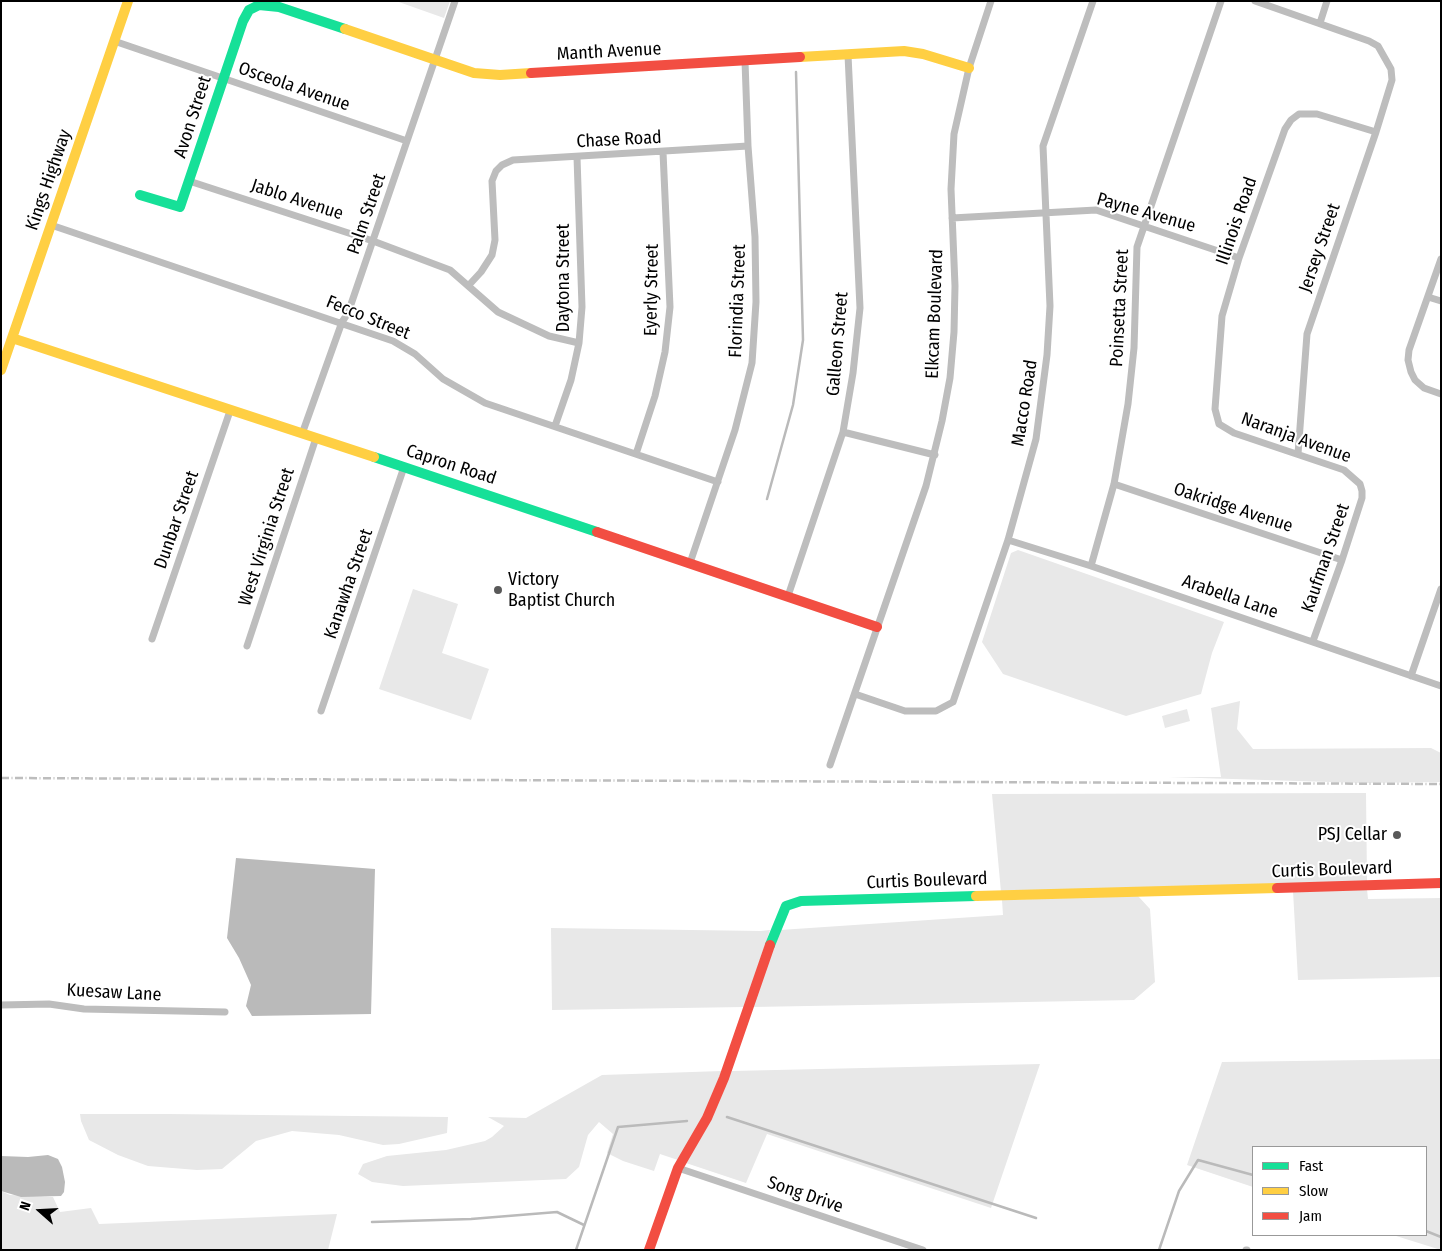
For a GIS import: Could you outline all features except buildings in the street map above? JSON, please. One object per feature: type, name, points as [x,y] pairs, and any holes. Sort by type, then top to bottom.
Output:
[{"type":"street","name":"Kings Highway","points":[[1,370],[128,1]]},
{"type":"street","name":"Palm Street","points":[[302,434],[342,322],[348,313],[455,1]]},
{"type":"street","name":"Elkcam Boulevard","points":[[830,765],[935,455],[950,378],[954,332],[955,286],[951,159],[954,134],[969,68],[991,1]]},
{"type":"street","name":"Macco Road","points":[[855,694],[905,711],[936,711],[953,702],[1008,540],[1028,473],[1042,404],[1050,306],[1043,146],[1093,1]]},
{"type":"street","name":"Poinsetta Street","points":[[1091,566],[1114,484],[1128,404],[1134,348],[1137,246],[1221,1]]},
{"type":"street","points":[[1256,1],[1320,23],[1327,1]]},
{"type":"street","name":"Manth Avenue","points":[[259,5],[279,7],[474,73],[500,75],[904,51],[923,54],[969,68]]},
{"type":"street","name":"Avon Street","points":[[140,195],[180,207],[243,21],[249,10],[259,5]]},
{"type":"street","name":"Jersey Street","points":[[1298,454],[1307,334],[1392,80],[1391,69],[1386,57],[1378,46],[1369,40],[1320,23]]},
{"type":"street","name":"Osceola Avenue","points":[[114,41],[407,141]]},
{"type":"street","name":"Galleon Street","points":[[788,596],[843,432],[853,373],[860,308],[848,55]]},
{"type":"street","name":"Florindia Street","points":[[690,563],[735,430],[752,363],[756,293],[755,237],[748,146],[745,61]]},
{"type":"street","name":"Illinois Road","points":[[1219,424],[1215,409],[1222,316],[1239,258],[1285,129],[1291,120],[1299,114],[1317,114],[1376,132]]},
{"type":"street","name":"Chase Road","points":[[469,285],[481,272],[495,240],[492,181],[496,171],[513,160],[748,146]]},
{"type":"street","name":"Eyerly Street","points":[[636,454],[661,370],[670,307],[663,152]]},
{"type":"street","name":"Daytona Street","points":[[555,426],[570,380],[579,342],[582,308],[577,157]]},
{"type":"street","name":"Jablo Avenue","points":[[189,181],[373,241],[450,270],[498,312],[549,336],[579,342]]},
{"type":"street","name":"Payne Avenue","points":[[952,218],[1096,210],[1239,258]]},
{"type":"street","name":"Fecco Street","points":[[51,225],[342,322],[393,341],[415,354],[443,379],[485,403],[718,482]]},
{"type":"street","points":[[1441,258],[1409,350],[1408,360],[1411,372],[1416,380],[1424,388],[1441,394]]},
{"type":"street","points":[[1428,297],[1441,301]]},
{"type":"street","name":"Capron Road","points":[[12,338],[230,411],[404,466],[877,627]]},
{"type":"street","name":"Dunbar Street","points":[[152,639],[230,411]]},
{"type":"street","name":"Naranja Avenue","points":[[1219,424],[1234,433],[1344,470],[1360,484]]},
{"type":"street","points":[[843,432],[935,455]]},
{"type":"street","name":"West Virginia Street","points":[[247,646],[316,438]]},
{"type":"street","name":"Kanawha Street","points":[[321,711],[404,466]]},
{"type":"street","name":"Oakridge Avenue","points":[[1114,484],[1342,560]]},
{"type":"street","name":"Kaufman Street","points":[[1313,641],[1362,498],[1360,484]]},
{"type":"street","name":"Arabella Lane","points":[[1008,540],[1091,566],[1441,686]]},
{"type":"street","points":[[1411,676],[1441,589]]},
{"type":"street","name":"Curtis Boulevard","points":[[649,1250],[678,1168],[707,1118],[724,1078],[780,916],[786,906],[801,901],[1441,883]]},
{"type":"street","name":"Kuesaw Lane","points":[[1,1005],[49,1004],[84,1009],[225,1012]]},
{"type":"street","name":"Song Drive","points":[[678,1168],[923,1250]]},
{"type":"shaded area","points":[[396,1],[450,1],[444,18]]},
{"type":"shaded area","points":[[1018,550],[1224,622],[1212,653],[1201,694],[1126,716],[1003,674],[982,642],[1011,553]]},
{"type":"shaded area","points":[[413,589],[458,604],[442,653],[489,669],[471,720],[379,689]]},
{"type":"shaded area","points":[[1240,701],[1237,729],[1253,749],[1431,748],[1441,753],[1441,782],[1362,783],[1168,777],[1221,777],[1211,708]]},
{"type":"shaded area","points":[[1187,709],[1190,721],[1165,728],[1162,716]]},
{"type":"shaded area","points":[[1366,793],[1367,881],[1001,892],[992,794]]},
{"type":"shaded area","points":[[236,858],[375,869],[371,1014],[252,1016],[246,1006],[251,985],[239,958],[227,938]]},
{"type":"shaded area","points":[[1367,889],[1368,899],[1441,898],[1441,977],[1298,980],[1293,891]]},
{"type":"shaded area","points":[[1138,896],[1150,909],[1155,982],[1134,1000],[753,1007],[780,930],[1003,915],[1002,900]]},
{"type":"shaded area","points":[[551,928],[770,930],[744,1007],[552,1010]]},
{"type":"shaded area","points":[[1441,1059],[1441,1250],[1396,1236],[1427,1236],[1427,1146],[1252,1146],[1252,1187],[1187,1165],[1222,1062]]},
{"type":"shaded area","points":[[1040,1064],[991,1208],[767,1134],[746,1183],[686,1163],[732,1071]]},
{"type":"shaded area","points":[[722,1071],[703,1116],[678,1160],[660,1154],[654,1171],[623,1161],[607,1153],[613,1134],[599,1122],[588,1135],[579,1167],[566,1179],[403,1186],[372,1182],[358,1174],[363,1164],[387,1156],[446,1150],[485,1141],[504,1126],[488,1117],[526,1118],[602,1075]]},
{"type":"shaded area","points":[[80,1114],[448,1117],[447,1133],[399,1144],[383,1145],[339,1135],[292,1131],[256,1141],[222,1169],[197,1170],[148,1166],[118,1155],[89,1140]]},
{"type":"shaded area","points":[[48,1155],[58,1159],[62,1167],[65,1182],[64,1192],[61,1196],[21,1197],[1,1191],[1,1156],[28,1157]]},
{"type":"shaded area","points":[[1,1191],[10,1195],[53,1197],[60,1212],[91,1208],[99,1224],[337,1214],[328,1250],[1,1250]]},
{"type":"waterway","points":[[767,499],[793,405],[803,340],[796,72]]},
{"type":"waterway","points":[[727,1117],[1036,1218]]},
{"type":"waterway","points":[[576,1250],[618,1127],[687,1121]]},
{"type":"waterway","points":[[1159,1250],[1179,1191],[1198,1160],[1252,1175]]},
{"type":"waterway","points":[[372,1222],[471,1219],[557,1212],[584,1225]]},
{"type":"waterway","points":[[1427,1231],[1441,1237]]},
{"type":"railway","points":[[1,778],[1441,784]]},
{"type":"traffic: fast","points":[[140,195],[180,207],[243,21],[249,10],[259,5],[279,7],[345,29]]},
{"type":"traffic: fast","points":[[374,457],[597,532]]},
{"type":"traffic: fast","points":[[770,945],[786,906],[801,901],[976,896]]},
{"type":"traffic: slow","points":[[1,370],[128,1]]},
{"type":"traffic: slow","points":[[345,29],[474,73],[500,75],[531,73]]},
{"type":"traffic: slow","points":[[800,57],[904,51],[923,54],[969,68]]},
{"type":"traffic: slow","points":[[12,338],[374,457]]},
{"type":"traffic: slow","points":[[976,896],[1277,888]]},
{"type":"traffic: jam","points":[[531,73],[800,57]]},
{"type":"traffic: jam","points":[[597,532],[877,627]]},
{"type":"traffic: jam","points":[[1277,888],[1441,883]]},
{"type":"traffic: jam","points":[[649,1250],[678,1168],[707,1118],[724,1078],[770,945]]},
{"type":"place","name":"Victory Baptist Church","points":[[498,590]]},
{"type":"place","name":"PSJ Cellar","points":[[1397,835]]}]
